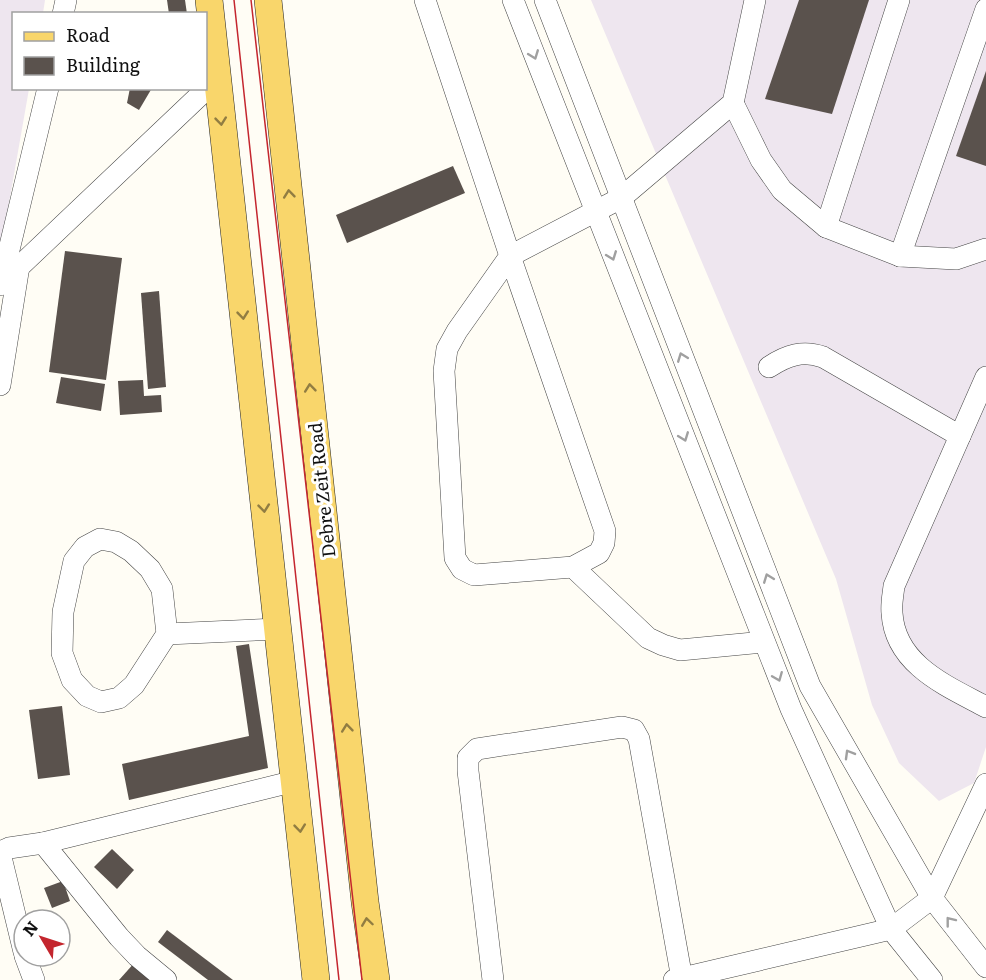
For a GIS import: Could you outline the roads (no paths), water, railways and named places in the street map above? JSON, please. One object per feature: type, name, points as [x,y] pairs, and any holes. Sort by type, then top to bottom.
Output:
[{"type":"main road","points":[[209,0],[316,980]]},
{"type":"main road","name":"Debre Zeit Road","points":[[268,0],[364,902],[376,980]]},
{"type":"street","points":[[425,0],[510,256],[605,531],[604,543],[599,553],[573,567],[474,575],[462,569],[455,558],[444,370],[447,350],[457,331],[510,256],[621,198],[733,103],[755,0]]},
{"type":"street","points":[[513,0],[791,709],[891,929],[932,980]]},
{"type":"street","points":[[545,0],[810,686],[932,898],[986,967]]},
{"type":"street","points":[[826,227],[899,0]]},
{"type":"street","points":[[900,256],[986,9]]},
{"type":"street","points":[[207,88],[217,79]]},
{"type":"street","points":[[1,284],[48,90]]},
{"type":"street","points":[[1,284],[205,90]]},
{"type":"street","points":[[733,103],[761,160],[782,190],[826,227],[900,256],[956,259],[986,249]]},
{"type":"street","points":[[0,385],[19,266]]},
{"type":"street","points":[[770,367],[795,354],[810,352],[824,357],[960,436]]},
{"type":"street","points":[[986,377],[894,586],[892,614],[898,637],[909,657],[926,674],[986,707]]},
{"type":"street","points":[[100,539],[116,542],[131,551],[150,569],[162,589],[167,634],[134,685],[119,698],[100,702],[87,696],[72,680],[62,653],[63,612],[74,561],[85,548],[100,539]]},
{"type":"street","points":[[573,567],[648,638],[663,645],[680,650],[764,642]]},
{"type":"street","points":[[167,634],[278,629]]},
{"type":"street","points":[[493,980],[468,771],[468,759],[477,749],[622,727],[634,730],[639,739],[678,979],[891,929],[932,898],[986,784]]},
{"type":"street","points":[[14,908],[0,852],[295,781]]},
{"type":"street","points":[[43,843],[119,937],[137,956],[166,980]]},
{"type":"tram line","points":[[234,0],[339,980]]},
{"type":"tram line","points":[[251,0],[362,980]]}]
